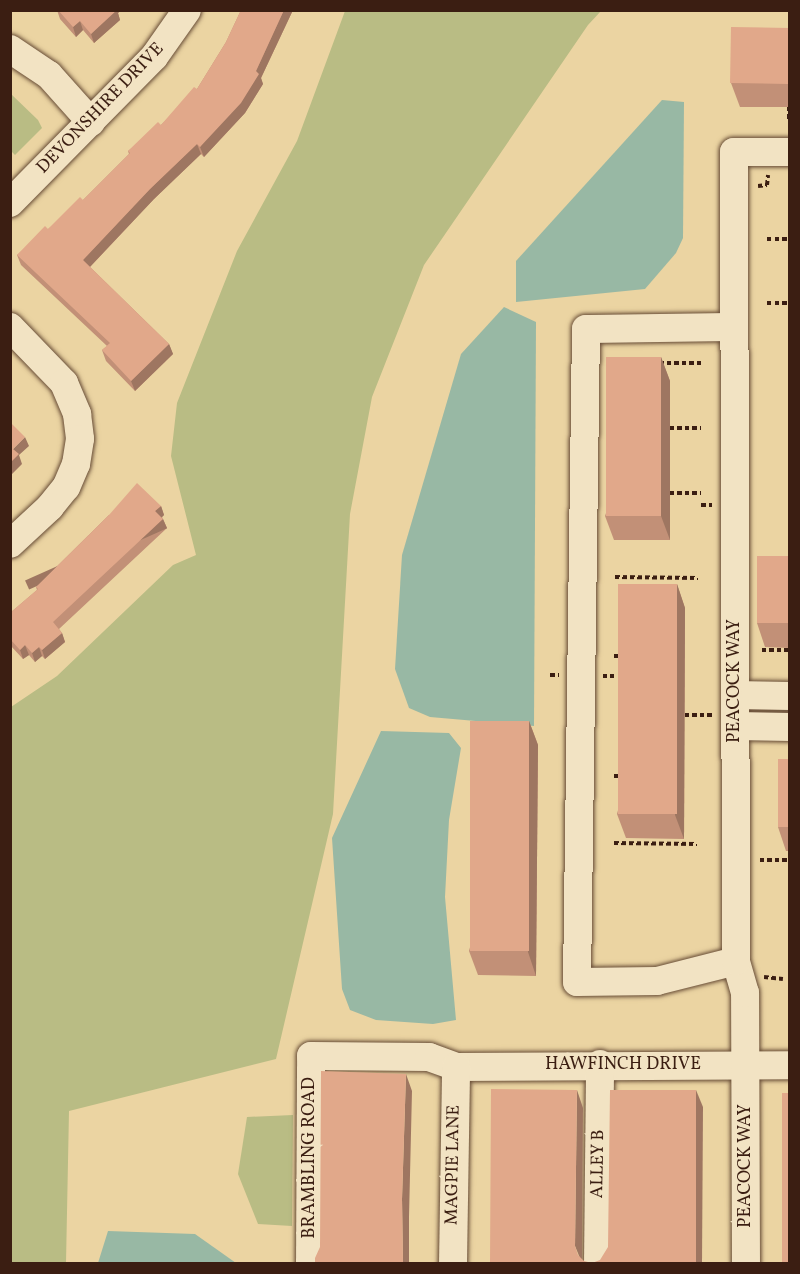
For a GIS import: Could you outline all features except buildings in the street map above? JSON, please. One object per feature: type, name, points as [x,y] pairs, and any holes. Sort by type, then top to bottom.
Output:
[{"type":"street","name":"DEVONSHIRE DRIVE","points":[[10,203],[154,57],[187,10]]},
{"type":"street","points":[[10,49],[49,75],[91,122]]},
{"type":"street","name":"PEACOCK WAY","points":[[746,1263],[745,993],[736,961],[729,712],[734,152],[789,152]]},
{"type":"street","points":[[10,327],[64,383],[77,414],[80,439],[76,464],[66,487],[50,507],[10,544]]},
{"type":"street","points":[[733,327],[586,329],[577,982],[657,981],[736,961]]},
{"type":"street","points":[[729,712],[789,696]]},
{"type":"street","points":[[729,712],[789,727]]},
{"type":"street","name":"BRAMBLING ROAD","points":[[310,1263],[311,1056],[429,1057],[456,1067]]},
{"type":"street","name":"HAWFINCH DRIVE","points":[[456,1067],[600,1064],[789,1065]]},
{"type":"street","name":"ALLEY B","points":[[598,1263],[600,1064]]},
{"type":"street","name":"MAGPIE LANE","points":[[453,1263],[456,1067]]},
{"type":"path","points":[[789,107],[789,120]]},
{"type":"path","points":[[767,239],[789,239]]},
{"type":"path","points":[[767,303],[789,303]]},
{"type":"path","points":[[657,363],[702,363]]},
{"type":"path","points":[[670,428],[701,428]]},
{"type":"path","points":[[670,493],[701,493]]},
{"type":"path","points":[[615,577],[698,578]]},
{"type":"path","points":[[762,650],[789,651]]},
{"type":"path","points":[[614,656],[627,656]]},
{"type":"path","points":[[685,715],[729,712]]},
{"type":"path","points":[[614,776],[626,776]]},
{"type":"path","points":[[614,843],[697,844]]},
{"type":"path","points":[[760,860],[789,860]]},
{"type":"path","points":[[763,977],[783,979]]},
{"type":"green space","points":[[345,11],[601,11],[588,25],[424,265],[372,397],[350,514],[333,814],[276,1059],[69,1111],[66,1263],[11,1263],[11,707],[57,676],[173,565],[196,555],[171,456],[177,403],[237,251],[297,141]]},
{"type":"green space","points":[[11,94],[38,120],[42,128],[15,155],[11,151]]},
{"type":"green space","points":[[293,1115],[292,1226],[258,1224],[238,1174],[247,1117]]},
{"type":"shaded area","points":[[662,100],[684,102],[683,238],[676,253],[645,289],[516,302],[516,261]]},
{"type":"shaded area","points":[[504,307],[536,322],[534,726],[430,717],[409,708],[395,669],[402,555],[461,354]]},
{"type":"shaded area","points":[[381,731],[449,733],[461,748],[449,820],[445,897],[456,1020],[433,1024],[376,1020],[350,1010],[342,989],[332,838]]},
{"type":"shaded area","points":[[108,1231],[195,1234],[236,1263],[98,1263]]}]
